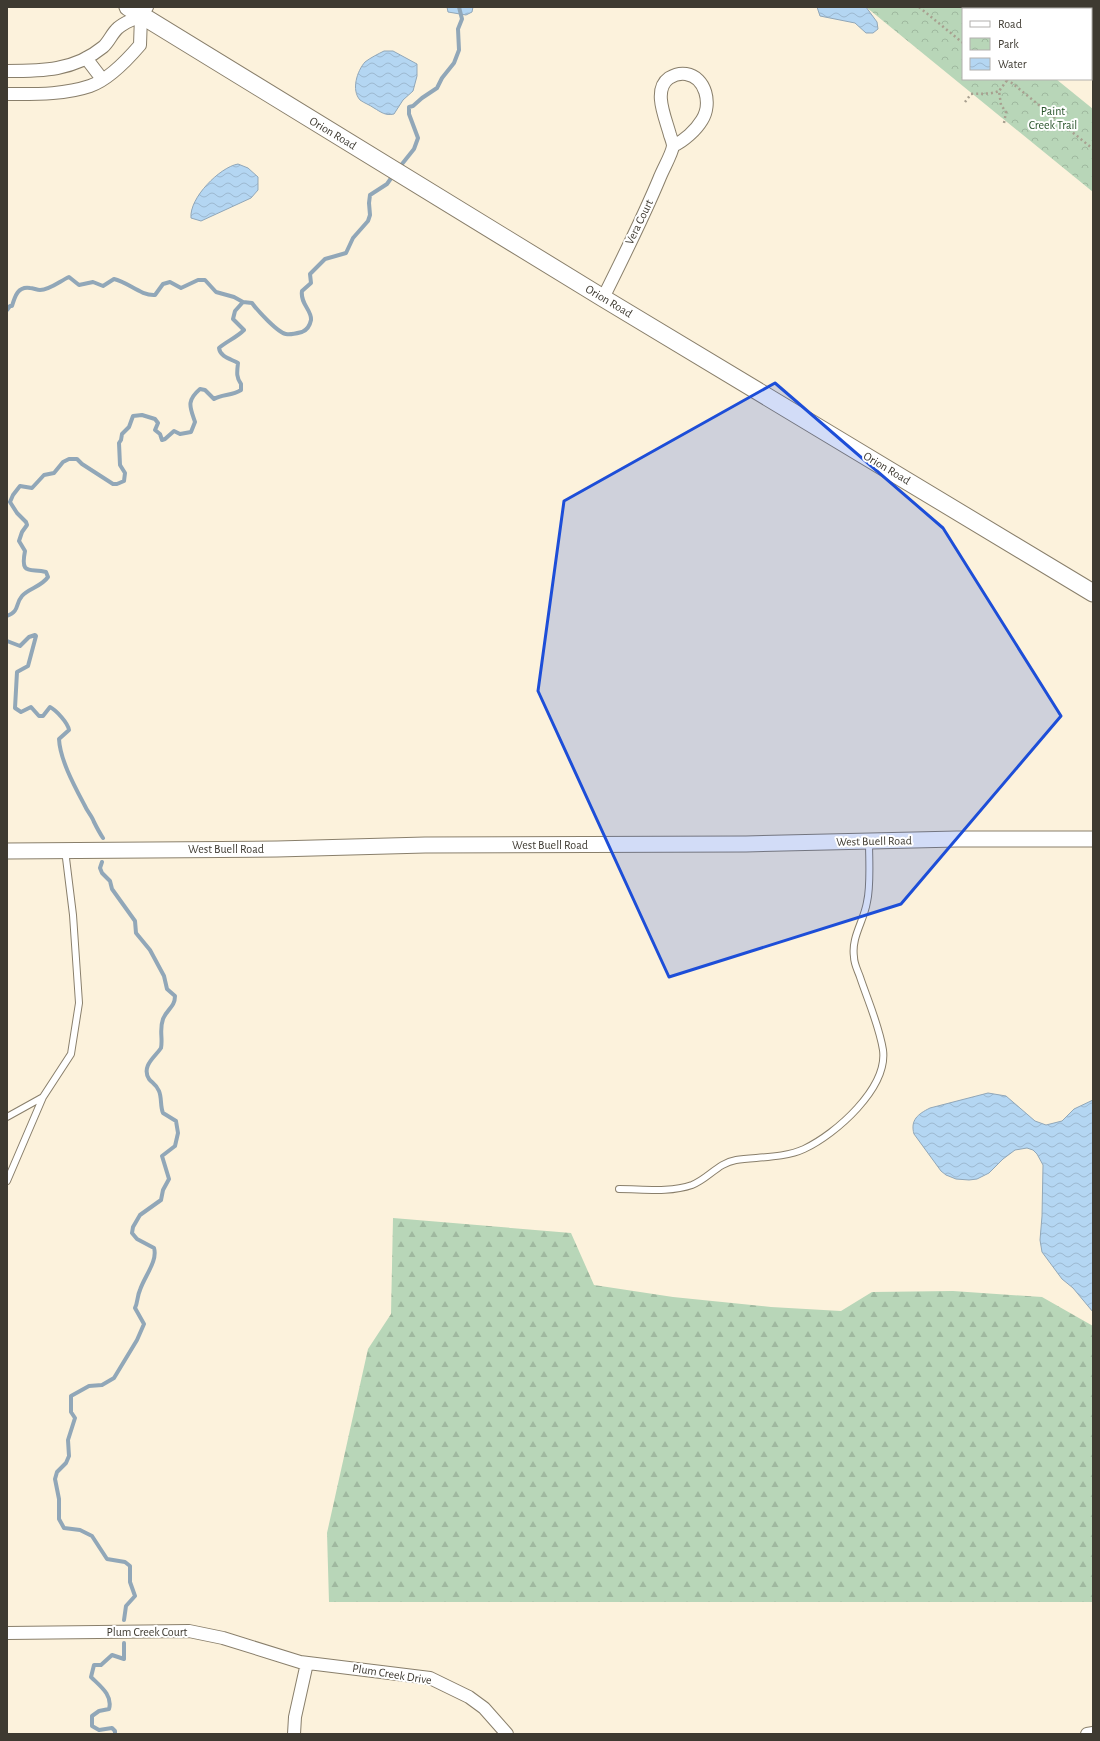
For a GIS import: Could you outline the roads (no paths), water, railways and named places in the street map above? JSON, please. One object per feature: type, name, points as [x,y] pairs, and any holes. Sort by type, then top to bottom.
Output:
[{"type":"main road","name":"Orion Road","points":[[139,10],[603,298],[964,513],[1093,593]]},
{"type":"street","points":[[7,71],[43,71],[78,63],[104,47],[118,28],[139,10]]},
{"type":"street","points":[[7,94],[54,94],[91,86],[102,79],[122,65],[140,45],[139,10]]},
{"type":"street","points":[[86,58],[102,79]]},
{"type":"street","points":[[682,73],[691,75],[702,84],[706,93],[707,104],[702,120],[682,142],[673,146],[661,99],[661,90],[664,81],[672,76],[682,73]]},
{"type":"street","name":"Vera Court","points":[[603,298],[650,200],[673,146]]},
{"type":"street","name":"West Buell Road","points":[[7,851],[277,849],[426,845],[746,844],[869,841],[1093,839]]},
{"type":"street","name":"Plum Creek Court","points":[[7,1633],[189,1631],[223,1638],[307,1663]]},
{"type":"street","points":[[294,1734],[295,1716],[307,1663]]},
{"type":"street","name":"Plum Creek Drive","points":[[307,1663],[430,1678],[469,1697],[484,1708],[507,1734]]},
{"type":"street","points":[[1087,1734],[1093,1733]]},
{"type":"lane","points":[[619,1189],[670,1190],[692,1185],[720,1166],[735,1160],[768,1157],[804,1149],[840,1126],[871,1093],[881,1070],[883,1051],[854,958],[854,939],[867,901],[869,841]]},
{"type":"lane","points":[[7,1181],[43,1097],[71,1054],[79,1003],[73,915],[65,850]]},
{"type":"lane","points":[[7,1117],[43,1097]]},
{"type":"water","points":[[447,7],[473,7],[472,12],[466,15],[448,12]]},
{"type":"water","points":[[817,7],[866,7],[877,22],[878,29],[873,33],[866,33],[855,23],[820,16]]},
{"type":"water","points":[[1051,7],[1093,7],[1093,56],[1092,8]]},
{"type":"water","points":[[384,51],[393,51],[417,64],[417,76],[413,91],[403,100],[394,114],[383,113],[360,100],[356,91],[356,81],[362,66],[365,62]]},
{"type":"water","points":[[238,164],[248,168],[258,177],[258,190],[251,198],[201,221],[191,218],[192,210],[200,193],[215,177],[231,166]]},
{"type":"water","points":[[988,1093],[1006,1096],[1035,1121],[1046,1125],[1062,1121],[1074,1109],[1093,1100],[1093,1312],[1073,1288],[1062,1279],[1042,1252],[1040,1240],[1043,1165],[1033,1150],[1027,1148],[1015,1150],[1003,1159],[989,1173],[977,1179],[956,1179],[941,1171],[914,1134],[914,1121],[926,1110]]},
{"type":"waterway","points":[[398,169],[414,149],[418,138],[409,114],[409,107],[413,106],[437,88],[442,78],[454,63],[459,50],[458,29],[462,19],[459,7]]},
{"type":"waterway","points":[[7,310],[10,306],[12,306],[16,295],[20,290],[26,288],[44,290],[69,277],[79,285],[93,282],[103,286],[114,279],[150,295],[155,295],[163,284],[170,282],[181,288],[198,280],[205,280],[216,292],[234,297],[243,302],[252,303],[258,311],[282,333],[294,334],[302,332],[308,327],[311,320],[310,313],[302,296],[302,291],[311,283],[310,274],[325,259],[346,253],[353,238],[368,221],[370,215],[370,195],[387,184],[394,174]]},
{"type":"waterway","points":[[7,616],[16,610],[20,599],[25,593],[42,583],[48,577],[46,572],[25,568],[25,551],[19,541],[22,532],[27,525],[10,502],[13,495],[20,486],[32,488],[44,475],[54,473],[63,462],[69,459],[77,459],[82,464],[113,484],[124,481],[125,473],[120,465],[119,443],[122,434],[129,427],[133,416],[142,415],[155,419],[158,423],[155,430],[160,434],[162,440],[174,431],[180,434],[191,432],[195,422],[190,404],[193,397],[200,389],[205,390],[214,399],[241,390],[241,384],[237,374],[238,363],[221,354],[219,348],[244,330],[233,319],[235,311],[243,302]]},
{"type":"waterway","points":[[7,641],[20,646],[29,637],[36,636],[28,666],[17,672],[15,708],[21,712],[31,707],[39,716],[43,716],[50,707],[64,720],[69,730],[59,739],[62,756],[73,782],[103,838]]},
{"type":"waterway","points":[[102,862],[100,868],[102,873],[110,881],[112,889],[135,921],[136,933],[150,950],[164,976],[167,989],[175,996],[174,1003],[163,1019],[161,1030],[161,1048],[150,1062],[147,1070],[149,1079],[159,1091],[163,1113],[176,1121],[178,1133],[175,1146],[162,1156],[169,1179],[163,1190],[161,1200],[140,1215],[133,1227],[132,1233],[137,1239],[154,1248],[155,1253],[152,1264],[139,1292],[135,1308],[144,1324],[137,1340],[114,1378],[102,1385],[89,1386],[71,1396],[71,1412],[75,1418],[68,1440],[69,1456],[66,1463],[57,1472],[55,1479],[59,1499],[59,1519],[64,1528],[80,1530],[92,1536],[107,1559],[125,1562],[130,1566],[130,1582],[135,1596],[126,1606],[124,1620]]},
{"type":"waterway","points":[[115,1734],[115,1731],[112,1728],[99,1730],[92,1726],[92,1716],[99,1711],[109,1709],[110,1704],[105,1691],[91,1677],[94,1665],[101,1665],[112,1655],[124,1659],[124,1643]]},
{"type":"park label","name":"Paint Creek Trail","points":[[1053,118]]}]
